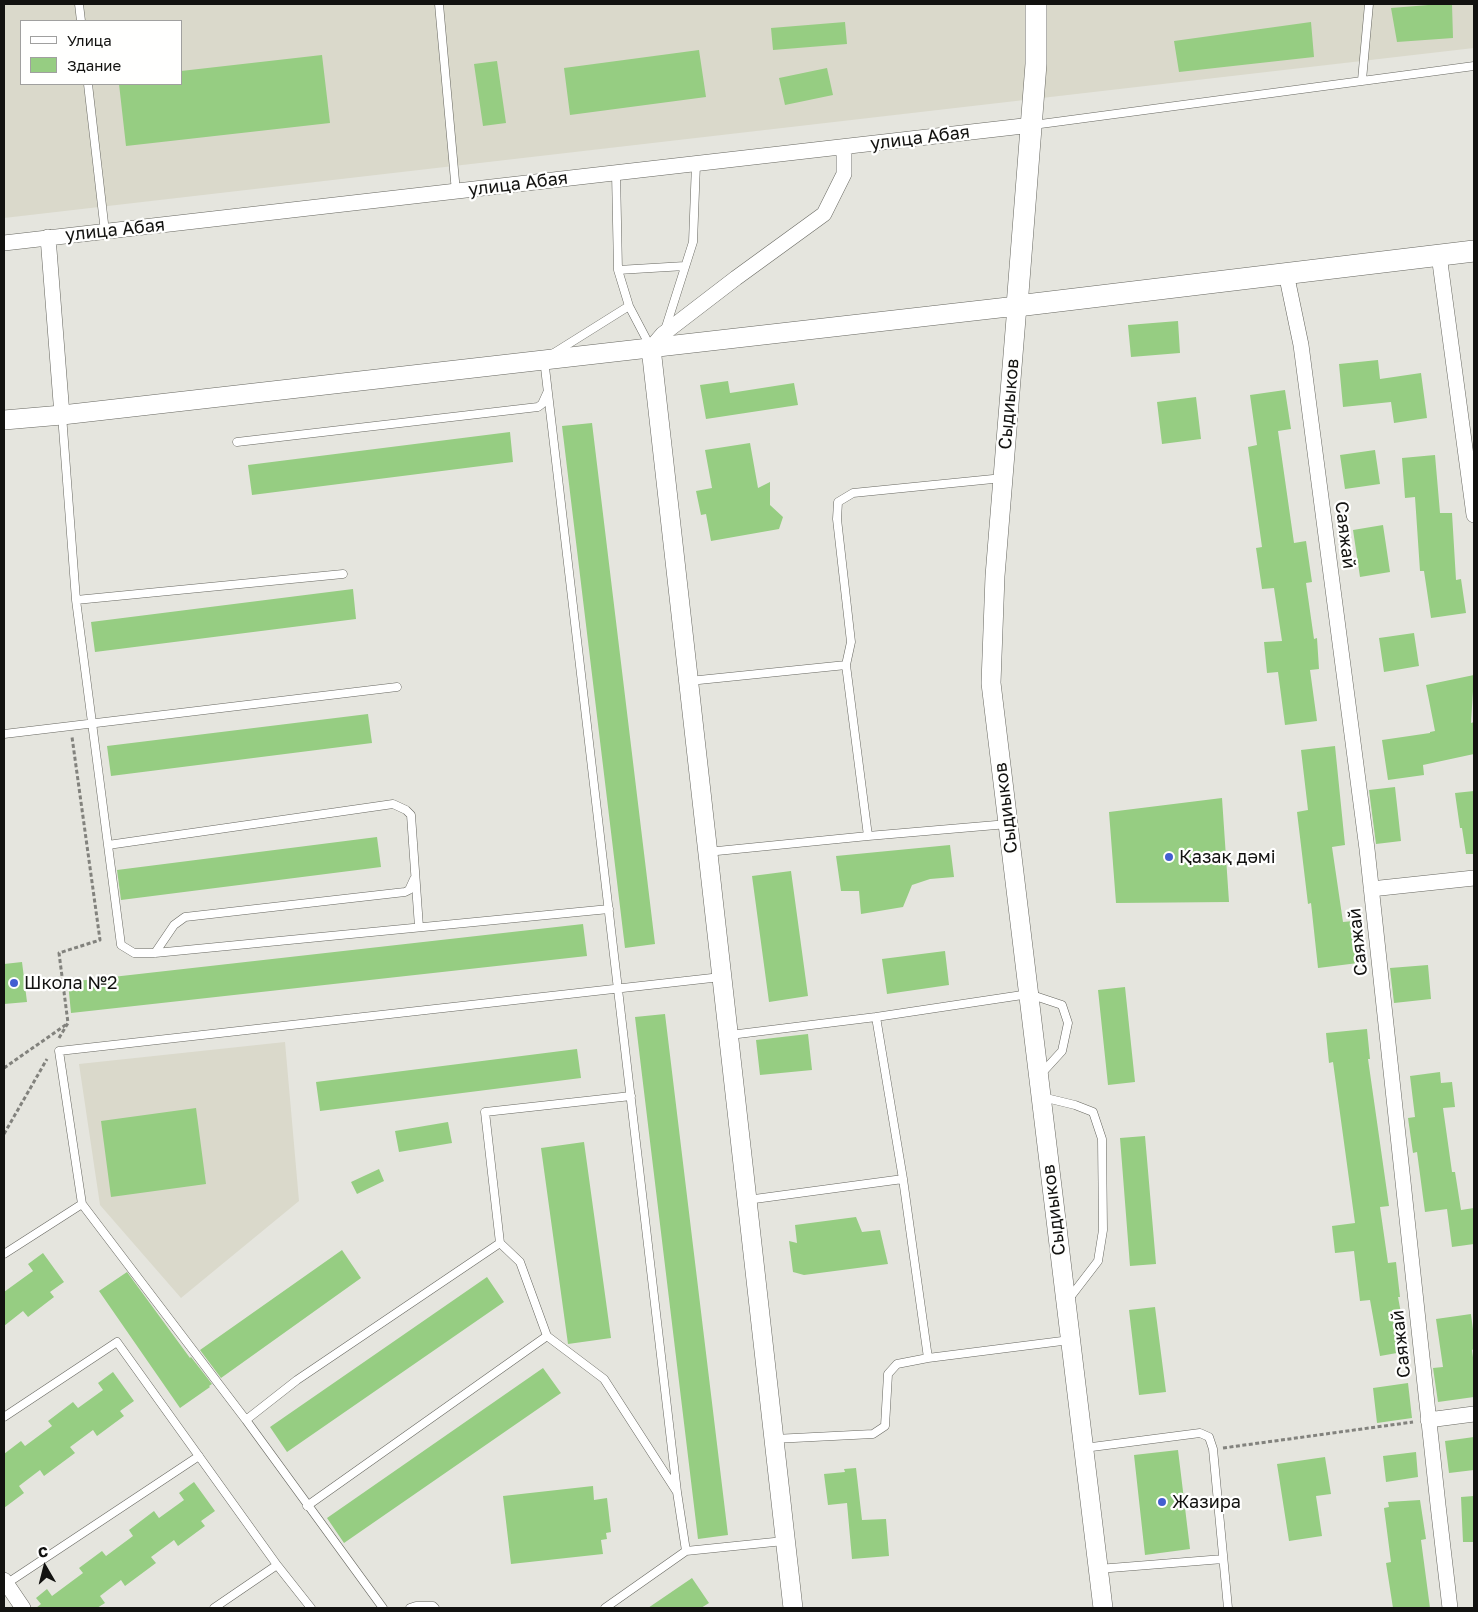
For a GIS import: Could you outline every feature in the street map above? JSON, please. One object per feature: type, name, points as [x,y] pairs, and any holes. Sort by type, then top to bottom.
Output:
[{"type":"main road","name":"Сыдиыков","points":[[1017,306],[1036,64],[1036,4]]},
{"type":"main road","points":[[1017,306],[1474,251]]},
{"type":"street","name":"улица Абая","points":[[4,243],[1032,125]]},
{"type":"street","points":[[657,341],[736,278],[824,214],[844,174],[844,147]]},
{"type":"street","points":[[48,237],[62,414]]},
{"type":"street","points":[[1439,255],[1474,515]]},
{"type":"street","name":"Саяжай","points":[[1286,273],[1303,355],[1371,889],[1450,1608]]},
{"type":"street","points":[[4,420],[544,360],[657,341],[1017,306]]},
{"type":"street","name":"Сыдиыков","points":[[1017,306],[995,576],[991,682],[1103,1608]]},
{"type":"street","points":[[657,341],[688,681],[791,1605]]},
{"type":"street","points":[[1371,889],[1474,878]]},
{"type":"street","points":[[1428,1420],[1474,1414]]},
{"type":"street","points":[[5,1582],[23,1608]]},
{"type":"lane","points":[[79,4],[81,20]]},
{"type":"lane","points":[[438,4],[456,192]]},
{"type":"lane","points":[[1362,80],[1369,4]]},
{"type":"lane","points":[[1032,125],[1474,66]]},
{"type":"lane","points":[[88,85],[105,232]]},
{"type":"lane","points":[[657,341],[693,242],[696,164]]},
{"type":"lane","points":[[616,173],[618,270],[629,306],[657,341]]},
{"type":"lane","points":[[618,270],[685,266]]},
{"type":"lane","points":[[629,306],[544,360],[677,1492],[686,1551]]},
{"type":"lane","points":[[237,442],[538,407],[542,404],[548,392]]},
{"type":"lane","points":[[62,414],[76,600],[121,945],[134,953],[155,953],[609,909]]},
{"type":"lane","points":[[868,836],[846,665],[852,642],[837,520],[838,502],[853,493],[1002,478]]},
{"type":"lane","points":[[76,600],[343,574]]},
{"type":"lane","points":[[688,681],[846,665]]},
{"type":"lane","points":[[4,734],[397,686]]},
{"type":"lane","points":[[108,845],[393,804],[406,810],[411,815],[419,927]]},
{"type":"lane","points":[[707,852],[1008,824]]},
{"type":"lane","points":[[155,953],[174,925],[185,917],[405,892],[409,890],[415,877]]},
{"type":"lane","points":[[383,1608],[246,1420],[82,1204],[60,1051],[721,977]]},
{"type":"lane","points":[[728,1036],[876,1017],[1029,994],[1062,1005],[1068,1023],[1062,1051],[1038,1076]]},
{"type":"lane","points":[[876,1017],[903,1179],[928,1358]]},
{"type":"lane","points":[[631,1096],[486,1112],[500,1243],[520,1262],[547,1336],[604,1379],[677,1492]]},
{"type":"lane","points":[[1041,1097],[1075,1105],[1093,1112],[1102,1139],[1103,1230],[1098,1261],[1066,1304]]},
{"type":"lane","points":[[746,1200],[903,1179]]},
{"type":"lane","points":[[4,1254],[82,1204]]},
{"type":"lane","points":[[246,1420],[297,1380],[500,1243]]},
{"type":"lane","points":[[307,1506],[547,1336]]},
{"type":"lane","points":[[774,1439],[873,1434],[885,1426],[888,1374],[897,1364],[928,1358],[1070,1340]]},
{"type":"lane","points":[[4,1417],[117,1342],[310,1608]]},
{"type":"lane","points":[[1084,1448],[1200,1433],[1209,1437],[1213,1449],[1228,1608]]},
{"type":"lane","points":[[5,1582],[200,1456]]},
{"type":"lane","points":[[605,1608],[686,1551],[785,1541]]},
{"type":"lane","points":[[1098,1569],[1224,1559]]},
{"type":"lane","points":[[214,1608],[277,1565]]},
{"type":"lane","points":[[410,1608],[416,1606],[434,1606],[435,1608]]},
{"type":"path","points":[[58,1040],[68,1024],[59,953],[100,940],[71,726]]},
{"type":"path","points":[[4,1068],[68,1024]]},
{"type":"path","points":[[4,1134],[48,1057]]},
{"type":"path","points":[[1213,1449],[1428,1420]]},
{"type":"shaded area","points":[[4,4],[1474,4],[1474,48],[4,218]]},
{"type":"shaded area","points":[[285,1042],[299,1201],[181,1298],[100,1205],[79,1064]]},
{"type":"building","points":[[1452,4],[1453,38],[1397,42],[1391,8]]},
{"type":"building","points":[[845,22],[847,44],[773,50],[771,28]]},
{"type":"building","points":[[1311,22],[1314,57],[1179,72],[1174,41]]},
{"type":"building","points":[[699,50],[706,97],[570,115],[564,68]]},
{"type":"building","points":[[322,55],[330,123],[126,146],[119,85],[182,85],[182,71]]},
{"type":"building","points":[[497,61],[506,123],[483,126],[474,64]]},
{"type":"building","points":[[827,68],[833,95],[785,105],[779,78]]},
{"type":"building","points":[[1178,321],[1180,353],[1131,357],[1128,325]]},
{"type":"building","points":[[1378,360],[1380,379],[1421,373],[1427,418],[1394,423],[1391,402],[1343,407],[1339,364]]},
{"type":"building","points":[[728,381],[730,393],[794,383],[798,405],[706,419],[700,385]]},
{"type":"building","points":[[1285,390],[1291,429],[1278,431],[1294,543],[1306,541],[1312,582],[1306,583],[1314,639],[1317,638],[1319,669],[1310,670],[1317,721],[1285,725],[1278,672],[1267,673],[1264,642],[1282,641],[1274,588],[1262,589],[1256,548],[1262,547],[1248,447],[1257,445],[1250,395]]},
{"type":"building","points":[[1196,397],[1201,439],[1162,444],[1157,402]]},
{"type":"building","points":[[592,423],[655,944],[625,948],[562,426]]},
{"type":"building","points":[[510,432],[513,462],[252,495],[248,465]]},
{"type":"building","points":[[750,443],[758,488],[770,482],[770,505],[783,517],[779,529],[711,541],[706,514],[701,515],[696,491],[712,488],[705,450]]},
{"type":"building","points":[[1375,450],[1380,484],[1345,489],[1340,455]]},
{"type":"building","points":[[1435,455],[1440,513],[1452,513],[1456,580],[1461,579],[1466,613],[1431,618],[1424,571],[1420,571],[1415,497],[1405,498],[1402,458]]},
{"type":"building","points":[[1383,525],[1390,572],[1360,577],[1353,530]]},
{"type":"building","points":[[353,589],[356,619],[95,652],[91,622]]},
{"type":"building","points":[[1414,633],[1419,666],[1384,672],[1379,638]]},
{"type":"building","points":[[1474,675],[1471,723],[1474,722],[1474,754],[1423,765],[1424,775],[1388,780],[1382,740],[1435,731],[1426,685]]},
{"type":"building","points":[[368,714],[372,743],[111,776],[107,746]]},
{"type":"building","points":[[1335,746],[1345,845],[1332,847],[1343,922],[1353,921],[1358,963],[1318,968],[1311,903],[1308,904],[1297,812],[1308,810],[1301,750]]},
{"type":"building","points":[[1395,787],[1401,841],[1376,844],[1369,790]]},
{"type":"building","points":[[1474,791],[1474,854],[1466,854],[1455,793]]},
{"type":"building","name":"Қазақ дәмі","points":[[1222,798],[1229,902],[1116,903],[1109,812]]},
{"type":"building","points":[[377,837],[381,867],[121,900],[117,870]]},
{"type":"building","points":[[950,845],[954,877],[930,879],[912,885],[903,907],[861,914],[859,891],[841,891],[836,856]]},
{"type":"building","points":[[791,871],[808,996],[769,1002],[752,876]]},
{"type":"building","points":[[583,924],[587,956],[71,1013],[68,982]]},
{"type":"building","points":[[945,951],[949,985],[887,994],[882,959]]},
{"type":"building","name":"Школа №2","points":[[22,962],[27,1002],[4,1004],[4,964]]},
{"type":"building","points":[[1428,965],[1431,999],[1394,1003],[1390,968]]},
{"type":"building","points":[[1125,987],[1135,1082],[1108,1085],[1098,990]]},
{"type":"building","points":[[665,1014],[728,1535],[698,1539],[635,1017]]},
{"type":"building","points":[[1367,1029],[1370,1059],[1368,1059],[1389,1206],[1380,1207],[1388,1263],[1396,1262],[1400,1297],[1398,1297],[1408,1351],[1380,1356],[1370,1300],[1360,1301],[1354,1251],[1335,1253],[1332,1226],[1355,1223],[1333,1062],[1329,1063],[1326,1033]]},
{"type":"building","points":[[808,1034],[812,1070],[760,1075],[756,1040]]},
{"type":"building","points":[[577,1049],[581,1078],[320,1111],[316,1082]]},
{"type":"building","points":[[1440,1072],[1441,1083],[1452,1082],[1455,1107],[1443,1108],[1452,1172],[1455,1172],[1461,1210],[1474,1208],[1474,1244],[1452,1247],[1447,1209],[1425,1212],[1417,1152],[1413,1153],[1408,1118],[1415,1117],[1410,1076]]},
{"type":"building","points":[[196,1108],[206,1184],[111,1197],[101,1121]]},
{"type":"building","points":[[448,1122],[452,1143],[399,1152],[395,1131]]},
{"type":"building","points":[[1145,1136],[1156,1264],[1130,1266],[1120,1138]]},
{"type":"building","points":[[584,1142],[611,1338],[568,1344],[541,1148]]},
{"type":"building","points":[[379,1169],[384,1181],[357,1194],[351,1182]]},
{"type":"building","points":[[856,1217],[862,1232],[880,1230],[888,1264],[804,1275],[793,1272],[789,1241],[797,1243],[795,1225]]},
{"type":"building","points":[[342,1250],[361,1278],[221,1378],[200,1350]]},
{"type":"building","points":[[43,1253],[64,1282],[50,1292],[54,1297],[28,1317],[23,1311],[4,1326],[4,1292],[33,1271],[28,1264]]},
{"type":"building","points":[[127,1272],[190,1358],[212,1384],[180,1408],[99,1291]]},
{"type":"building","points":[[487,1277],[504,1302],[287,1452],[270,1427]]},
{"type":"building","points":[[1155,1307],[1166,1392],[1139,1395],[1129,1310]]},
{"type":"building","points":[[1471,1314],[1474,1338],[1474,1349],[1472,1350],[1474,1397],[1438,1402],[1433,1368],[1443,1367],[1436,1319]]},
{"type":"building","points":[[543,1368],[561,1393],[344,1543],[327,1518]]},
{"type":"building","points":[[113,1372],[134,1401],[120,1411],[124,1416],[97,1436],[93,1430],[70,1447],[75,1453],[44,1476],[40,1470],[19,1486],[24,1493],[4,1508],[4,1454],[21,1441],[25,1446],[52,1426],[48,1421],[73,1402],[78,1408],[103,1390],[98,1383]]},
{"type":"building","points":[[1408,1383],[1412,1418],[1377,1423],[1373,1388]]},
{"type":"building","points":[[1474,1437],[1474,1470],[1449,1473],[1445,1441]]},
{"type":"building","name":"Жазира","points":[[1178,1450],[1190,1549],[1145,1555],[1134,1455]]},
{"type":"building","points":[[1416,1452],[1418,1477],[1386,1482],[1383,1456]]},
{"type":"building","points":[[1325,1457],[1331,1494],[1316,1496],[1322,1536],[1289,1541],[1277,1464]]},
{"type":"building","points":[[856,1468],[862,1520],[886,1519],[889,1556],[852,1559],[847,1503],[828,1505],[824,1474],[845,1472],[844,1469]]},
{"type":"building","points":[[194,1482],[215,1511],[201,1521],[205,1526],[178,1546],[174,1540],[151,1557],[156,1563],[125,1586],[121,1580],[100,1596],[105,1603],[97,1608],[36,1608],[41,1604],[36,1598],[47,1589],[52,1596],[83,1573],[79,1568],[102,1551],[106,1556],[133,1536],[129,1530],[154,1511],[159,1518],[184,1500],[179,1493]]},
{"type":"building","points":[[593,1486],[594,1500],[607,1498],[611,1532],[606,1533],[607,1539],[601,1540],[603,1554],[511,1564],[503,1496]]},
{"type":"building","points":[[1474,1496],[1474,1542],[1463,1542],[1461,1497]]},
{"type":"building","points":[[1420,1500],[1426,1539],[1421,1540],[1430,1608],[1393,1608],[1386,1563],[1391,1562],[1384,1508],[1389,1507],[1388,1502]]},
{"type":"building","points":[[692,1578],[709,1603],[701,1608],[648,1608]]},
{"type":"place","name":"Қазақ дәмі","points":[[1169,857]]},
{"type":"place","name":"Школа №2","points":[[14,983]]},
{"type":"place","name":"Жазира","points":[[1162,1502]]}]
